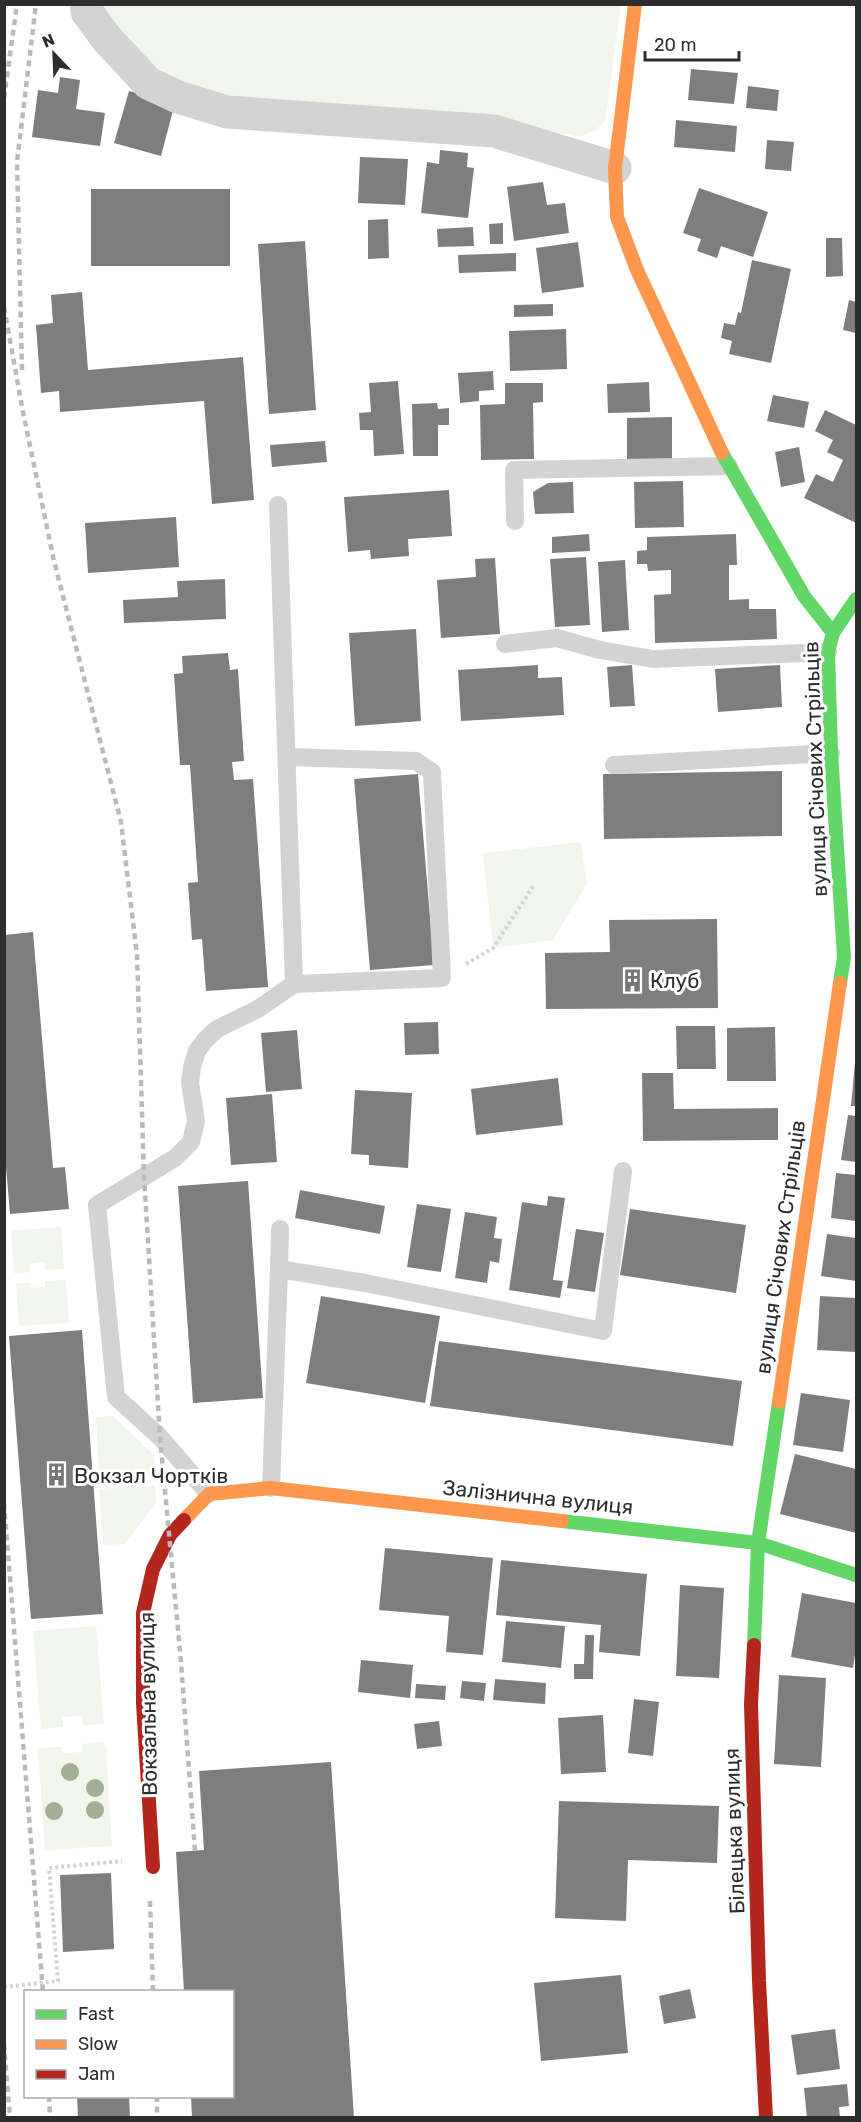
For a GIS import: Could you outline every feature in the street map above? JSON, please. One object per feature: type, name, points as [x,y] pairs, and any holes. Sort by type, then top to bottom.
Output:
[{"type":"street","points":[[86,4],[87,12],[107,39],[148,82],[178,97],[227,112],[494,131],[615,168]]},
{"type":"street","name":"вулиця Січових Стрільців","points":[[635,4],[615,168],[617,217],[637,270],[729,466],[804,596],[833,633],[828,652],[831,753],[850,961],[758,1543]]},
{"type":"street","points":[[833,633],[856,598]]},
{"type":"street","name":"Залізнична вулиця","points":[[210,1494],[271,1488],[758,1543],[856,1575]]},
{"type":"street","name":"Вокзальна вулиця","points":[[153,1863],[143,1703],[143,1613],[153,1569],[170,1535],[210,1494]]},
{"type":"street","name":"Білецька вулиця","points":[[758,1543],[752,1704],[759,1981],[766,2118]]},
{"type":"lane","points":[[515,520],[514,471],[729,466]]},
{"type":"lane","points":[[278,505],[294,984]]},
{"type":"lane","points":[[506,644],[557,638],[609,652],[653,659],[828,652]]},
{"type":"lane","points":[[614,765],[831,753]]},
{"type":"lane","points":[[210,1494],[160,1437],[116,1397],[97,1205],[175,1158],[191,1142],[195,1121],[190,1083],[192,1067],[197,1052],[217,1029],[258,1009],[294,984],[441,978],[432,772],[416,761],[287,757]]},
{"type":"lane","points":[[279,1269],[365,1283],[603,1331],[623,1171]]},
{"type":"lane","points":[[271,1488],[280,1229]]},
{"type":"path","points":[[441,978],[493,948],[534,885]]},
{"type":"path","points":[[4,1987],[58,1981],[49,1868],[153,1863]]},
{"type":"shaded area","points":[[98,5],[621,5],[605,121],[596,130],[580,137],[496,120],[229,100],[155,73]]},
{"type":"shaded area","points":[[581,842],[587,884],[553,940],[493,948],[483,853]]},
{"type":"shaded area","points":[[61,1227],[64,1269],[45,1270],[44,1262],[30,1264],[30,1272],[14,1273],[11,1231]]},
{"type":"shaded area","points":[[66,1280],[69,1323],[19,1326],[16,1283],[31,1283],[32,1288],[45,1287],[45,1281]]},
{"type":"shaded area","points":[[113,1416],[154,1455],[155,1472],[99,1475],[96,1417]]},
{"type":"shaded area","points":[[155,1485],[156,1503],[125,1544],[103,1545],[99,1489]]},
{"type":"shaded area","points":[[96,1626],[104,1724],[83,1725],[82,1716],[63,1717],[63,1727],[41,1729],[33,1631]]},
{"type":"shaded area","points":[[104,1742],[112,1846],[45,1850],[38,1748],[62,1747],[63,1753],[82,1752],[82,1744]]},
{"type":"building","points":[[691,69],[738,73],[734,104],[688,100]]},
{"type":"building","points":[[60,77],[80,80],[76,109],[105,113],[100,146],[32,137],[38,90],[58,93]]},
{"type":"building","points":[[748,86],[779,90],[777,111],[746,108]]},
{"type":"building","points":[[129,91],[175,103],[161,156],[114,143]]},
{"type":"building","points":[[676,120],[737,126],[735,152],[674,147]]},
{"type":"building","points":[[767,140],[794,142],[791,171],[765,169]]},
{"type":"building","points":[[440,150],[468,153],[467,167],[474,168],[468,218],[421,213],[427,162],[439,164]]},
{"type":"building","points":[[360,157],[408,159],[405,205],[358,203]]},
{"type":"building","points":[[543,182],[547,205],[565,203],[569,233],[514,241],[507,187]]},
{"type":"building","points":[[699,188],[768,212],[753,257],[721,246],[717,258],[697,251],[701,239],[683,233]]},
{"type":"building","points":[[91,189],[230,189],[230,266],[91,266]]},
{"type":"building","points":[[388,219],[389,258],[368,259],[368,220]]},
{"type":"building","points":[[503,223],[503,244],[490,244],[489,224]]},
{"type":"building","points":[[473,227],[474,246],[438,247],[437,229]]},
{"type":"building","points":[[826,238],[842,238],[843,276],[826,277]]},
{"type":"building","points":[[305,241],[316,410],[269,414],[258,244]]},
{"type":"building","points":[[578,242],[584,287],[542,293],[536,248]]},
{"type":"building","points":[[516,253],[516,271],[459,273],[458,255]]},
{"type":"building","points":[[752,260],[791,269],[771,363],[729,354],[732,341],[721,338],[724,323],[735,325],[738,312],[741,313]]},
{"type":"building","points":[[82,292],[88,370],[243,357],[254,500],[212,504],[204,401],[60,412],[59,391],[41,393],[36,325],[53,323],[51,295]]},
{"type":"building","points":[[849,300],[856,302],[856,333],[843,330]]},
{"type":"building","points":[[553,304],[553,316],[514,317],[514,305]]},
{"type":"building","points":[[566,329],[567,369],[510,371],[509,331]]},
{"type":"building","points":[[493,371],[494,390],[479,391],[479,401],[460,403],[458,373]]},
{"type":"building","points":[[398,381],[404,454],[374,456],[373,430],[360,430],[359,413],[371,412],[369,383]]},
{"type":"building","points":[[649,382],[650,412],[608,413],[607,384]]},
{"type":"building","points":[[505,383],[543,383],[543,402],[533,403],[534,459],[481,460],[480,405],[505,404]]},
{"type":"building","points":[[773,395],[809,402],[804,428],[767,421]]},
{"type":"building","points":[[437,403],[438,409],[449,408],[449,425],[438,425],[438,456],[413,456],[412,404]]},
{"type":"building","points":[[825,410],[856,425],[856,523],[804,498],[816,474],[833,482],[843,460],[827,452],[833,440],[815,431]]},
{"type":"building","points":[[672,417],[672,462],[627,463],[627,418]]},
{"type":"building","points":[[325,441],[327,462],[272,467],[270,445]]},
{"type":"building","points":[[799,447],[805,482],[781,487],[775,452]]},
{"type":"building","points":[[683,481],[684,527],[635,528],[634,482]]},
{"type":"building","points":[[573,482],[574,513],[535,514],[533,492],[548,483]]},
{"type":"building","points":[[449,490],[452,536],[408,539],[409,556],[371,559],[370,550],[348,552],[344,497]]},
{"type":"building","points":[[176,517],[179,567],[88,573],[85,523]]},
{"type":"building","points":[[589,534],[590,551],[552,553],[552,537]]},
{"type":"building","points":[[736,534],[737,565],[729,565],[729,600],[749,599],[749,609],[776,609],[777,639],[655,643],[654,595],[671,594],[671,570],[648,571],[647,564],[637,564],[637,551],[647,550],[647,537]]},
{"type":"building","points":[[586,557],[590,625],[555,627],[550,559]]},
{"type":"building","points":[[495,558],[500,634],[441,638],[437,580],[476,577],[475,559]]},
{"type":"building","points":[[625,560],[629,630],[602,632],[598,562]]},
{"type":"building","points":[[225,579],[226,619],[124,623],[123,600],[178,597],[177,581]]},
{"type":"building","points":[[416,629],[421,721],[355,726],[349,633]]},
{"type":"building","points":[[228,653],[230,670],[238,669],[244,761],[232,762],[234,780],[253,779],[268,987],[206,991],[202,939],[192,940],[188,883],[198,882],[190,765],[180,765],[174,674],[183,673],[182,656]]},
{"type":"building","points":[[538,665],[538,678],[562,677],[564,715],[461,721],[458,670]]},
{"type":"building","points":[[632,665],[635,706],[610,707],[607,667]]},
{"type":"building","points":[[780,665],[782,707],[718,712],[715,669]]},
{"type":"building","points":[[782,771],[782,836],[604,839],[603,774]]},
{"type":"building","points":[[418,774],[434,965],[370,970],[354,779]]},
{"type":"building","name":"Клуб","points":[[717,919],[718,1008],[546,1009],[545,953],[610,952],[609,920]]},
{"type":"building","points":[[33,932],[53,1168],[65,1167],[69,1209],[10,1214],[4,1143],[4,935]]},
{"type":"building","points":[[438,1022],[439,1054],[405,1055],[404,1023]]},
{"type":"building","points":[[676,1026],[715,1026],[716,1069],[677,1069]]},
{"type":"building","points":[[775,1027],[776,1081],[727,1081],[727,1028]]},
{"type":"building","points":[[297,1030],[302,1089],[266,1092],[261,1033]]},
{"type":"building","points":[[855,1062],[856,1106],[851,1106]]},
{"type":"building","points":[[642,1073],[673,1073],[674,1109],[778,1108],[778,1140],[643,1141]]},
{"type":"building","points":[[558,1078],[563,1125],[476,1135],[471,1089]]},
{"type":"building","points":[[355,1090],[412,1093],[408,1168],[369,1165],[369,1155],[351,1154]]},
{"type":"building","points":[[272,1094],[277,1162],[231,1165],[226,1098]]},
{"type":"building","points":[[848,1115],[856,1116],[856,1162],[841,1160]]},
{"type":"building","points":[[836,1173],[856,1175],[856,1221],[831,1218]]},
{"type":"building","points":[[248,1181],[263,1398],[193,1403],[178,1186]]},
{"type":"building","points":[[300,1190],[385,1206],[380,1234],[295,1218]]},
{"type":"building","points":[[548,1196],[565,1198],[553,1280],[563,1281],[560,1298],[509,1290],[522,1202],[547,1206]]},
{"type":"building","points":[[417,1204],[451,1209],[441,1272],[407,1267]]},
{"type":"building","points":[[630,1209],[746,1225],[736,1293],[620,1275]]},
{"type":"building","points":[[465,1212],[497,1217],[494,1238],[502,1239],[499,1263],[490,1261],[487,1283],[455,1278]]},
{"type":"building","points":[[576,1229],[604,1233],[595,1292],[567,1288]]},
{"type":"building","points":[[827,1234],[856,1238],[856,1281],[821,1276]]},
{"type":"building","points":[[321,1296],[440,1316],[425,1403],[306,1383]]},
{"type":"building","points":[[820,1296],[856,1298],[856,1352],[817,1350]]},
{"type":"building","name":"Вокзал Чортків","points":[[82,1330],[103,1614],[31,1619],[9,1336]]},
{"type":"building","points":[[439,1341],[742,1381],[733,1446],[430,1406]]},
{"type":"building","points":[[801,1393],[850,1400],[843,1452],[793,1445]]},
{"type":"building","points":[[795,1454],[856,1469],[856,1533],[780,1514]]},
{"type":"building","points":[[385,1548],[493,1558],[483,1655],[446,1652],[449,1616],[379,1610]]},
{"type":"building","points":[[501,1560],[647,1574],[640,1656],[599,1652],[601,1625],[496,1615]]},
{"type":"building","points":[[680,1585],[724,1588],[719,1678],[676,1676]]},
{"type":"building","points":[[802,1593],[856,1603],[856,1648],[853,1668],[791,1657]]},
{"type":"building","points":[[506,1621],[565,1626],[561,1668],[502,1662]]},
{"type":"building","points":[[585,1635],[594,1635],[593,1679],[574,1679],[574,1664],[584,1664]]},
{"type":"building","points":[[361,1660],[413,1665],[410,1698],[358,1692]]},
{"type":"building","points":[[779,1675],[826,1678],[821,1767],[774,1764]]},
{"type":"building","points":[[495,1679],[546,1683],[545,1704],[493,1700]]},
{"type":"building","points":[[462,1681],[486,1683],[484,1701],[460,1698]]},
{"type":"building","points":[[416,1684],[446,1686],[445,1700],[415,1698]]},
{"type":"building","points":[[634,1699],[659,1702],[653,1756],[628,1753]]},
{"type":"building","points":[[603,1715],[606,1772],[561,1774],[558,1718]]},
{"type":"building","points":[[439,1721],[442,1746],[417,1749],[414,1724]]},
{"type":"building","points":[[331,1762],[354,2118],[192,2118],[191,2098],[234,2098],[234,1990],[184,1990],[176,1852],[204,1850],[199,1771]]},
{"type":"building","points":[[559,1801],[719,1806],[717,1863],[628,1860],[626,1921],[555,1918]]},
{"type":"building","points":[[111,1873],[114,1949],[63,1952],[60,1875]]},
{"type":"building","points":[[621,1975],[628,2053],[541,2061],[534,1983]]},
{"type":"building","points":[[690,1989],[696,2018],[664,2024],[659,1996]]},
{"type":"building","points":[[835,2029],[840,2069],[797,2075],[791,2035]]},
{"type":"building","points":[[847,2084],[849,2106],[839,2107],[840,2118],[807,2118],[804,2088]]},
{"type":"building","points":[[77,2098],[129,2098],[130,2118],[78,2118]]},
{"type":"railway","points":[[4,98],[17,4]]},
{"type":"railway","points":[[22,370],[17,162],[36,4]]},
{"type":"railway","points":[[4,307],[54,561],[121,822],[137,955],[144,1176],[160,1437],[181,1662],[195,1851]]},
{"type":"railway","points":[[4,1503],[43,1990]]},
{"type":"railway","points":[[150,1901],[153,1990]]},
{"type":"railway","points":[[4,2044],[10,2118]]},
{"type":"railway","points":[[49,2098],[50,2118]]},
{"type":"railway","points":[[157,2098],[157,2118]]},
{"type":"traffic: fast","points":[[722,453],[804,596],[833,633]]},
{"type":"traffic: fast","points":[[840,983],[844,957],[831,753],[828,652],[833,633],[856,599]]},
{"type":"traffic: fast","points":[[754,1645],[758,1543],[779,1402]]},
{"type":"traffic: fast","points":[[562,1521],[758,1543],[856,1575]]},
{"type":"traffic: slow","points":[[635,4],[615,168],[617,217],[637,270],[722,453]]},
{"type":"traffic: slow","points":[[779,1402],[840,983]]},
{"type":"traffic: slow","points":[[184,1520],[209,1494],[271,1488],[562,1521]]},
{"type":"traffic: jam","points":[[153,1867],[143,1703],[143,1613],[153,1569],[170,1535],[184,1520]]},
{"type":"traffic: jam","points":[[754,1645],[751,1704],[759,1981],[766,2118]]},
{"type":"place","name":"Клуб","points":[[632,980]]},
{"type":"place","name":"Вокзал Чортків","points":[[56,1475]]}]
